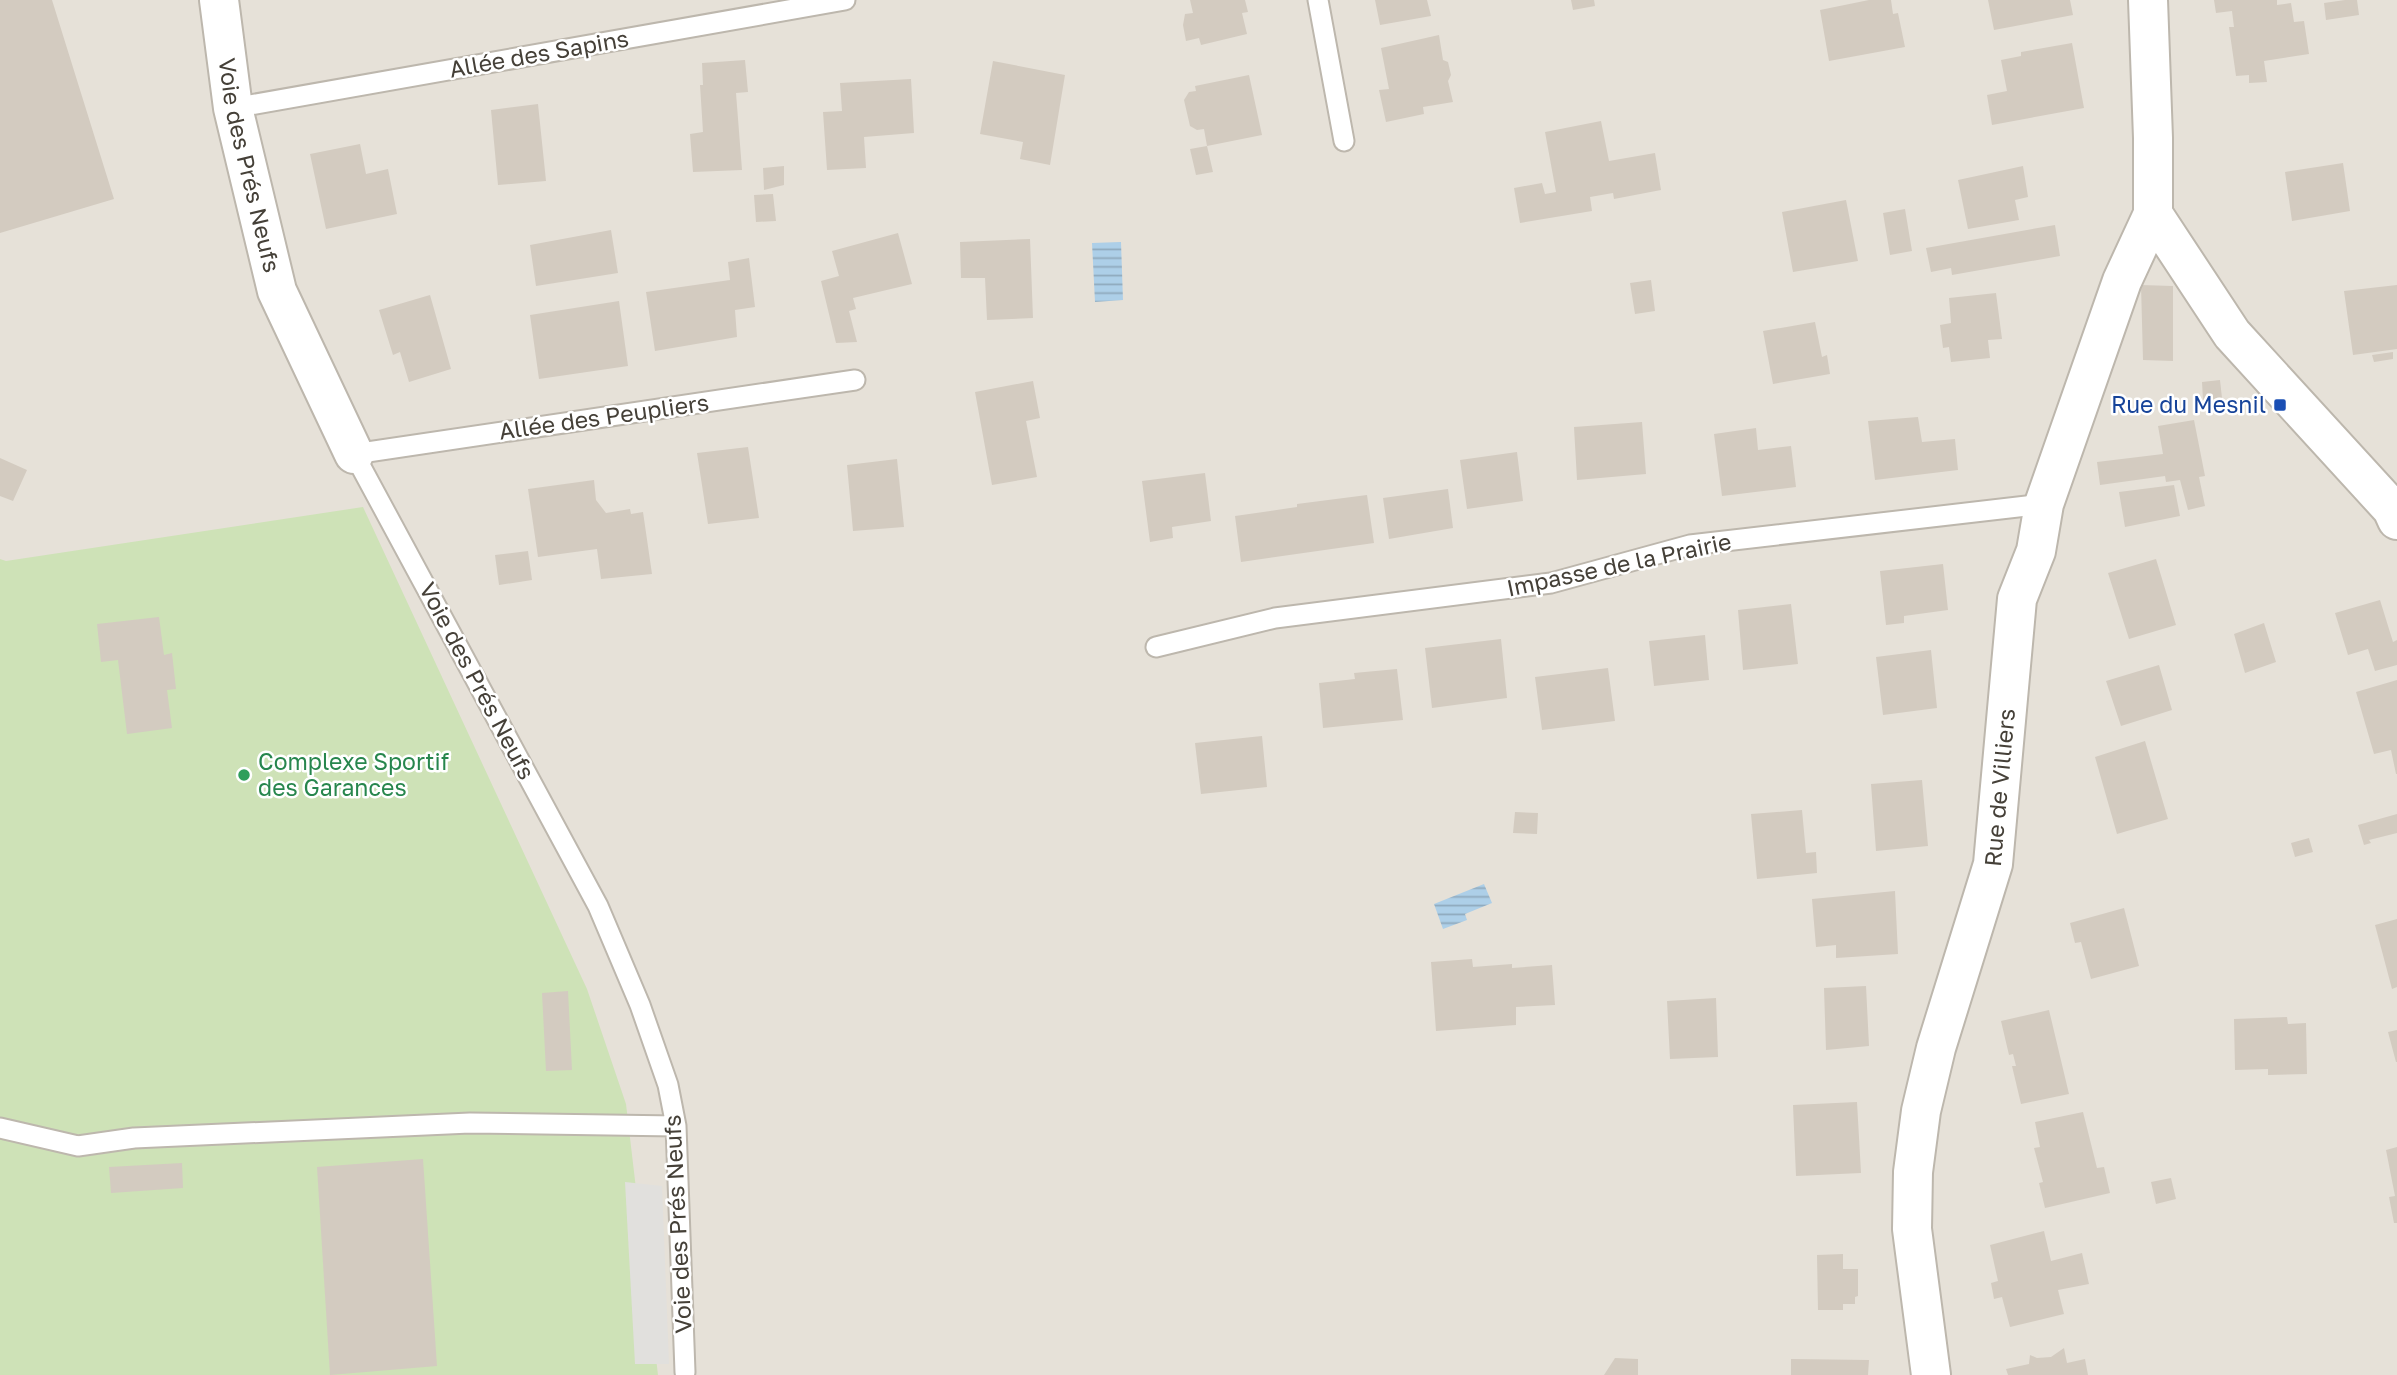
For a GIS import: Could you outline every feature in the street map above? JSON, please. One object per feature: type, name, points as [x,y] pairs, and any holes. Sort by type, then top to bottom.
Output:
[{"type":"street","name":"Voie des Prés Neufs","points":[[219,0],[233,108],[277,291],[354,454]]},
{"type":"street","points":[[2148,0],[2153,214],[2232,334],[2392,509],[2397,520]]},
{"type":"street","name":"Rue de Villiers","points":[[1931,1375],[1912,1229],[1913,1172],[1921,1111],[1936,1048],[1993,864],[2017,598],[2036,551],[2044,504],[2122,281],[2153,214]]},
{"type":"lane","name":"Allée des Sapins","points":[[233,108],[845,0]]},
{"type":"lane","points":[[1318,0],[1344,141]]},
{"type":"lane","name":"Allée des Peupliers","points":[[354,454],[855,380]]},
{"type":"lane","name":"Voie des Prés Neufs","points":[[354,454],[598,906],[640,1004],[668,1085],[676,1126],[685,1372]]},
{"type":"lane","name":"Impasse de la Prairie","points":[[1156,647],[1276,618],[1551,583],[1690,545],[2044,504]]},
{"type":"lane","points":[[0,1128],[78,1146],[134,1138],[470,1123],[676,1126]]},
{"type":"shaded area","points":[[0,0],[2397,0],[2397,1375],[0,1375]]},
{"type":"shaded area","points":[[625,1182],[662,1186],[669,1364],[635,1364]]},
{"type":"green space","name":"Complexe Sportif des Garances","points":[[363,507],[587,989],[626,1104],[658,1375],[0,1375],[0,559],[6,561]]},
{"type":"water","points":[[1121,242],[1123,300],[1095,302],[1092,243]]},
{"type":"water","points":[[1484,884],[1492,903],[1465,914],[1467,920],[1443,929],[1434,904]]},
{"type":"building","points":[[0,0],[52,0],[114,199],[0,233]]},
{"type":"building","points":[[1190,0],[1245,0],[1248,12],[1242,13],[1247,34],[1201,45],[1199,38],[1186,41],[1183,25],[1185,14],[1193,13]]},
{"type":"building","points":[[1375,0],[1427,0],[1431,16],[1380,25]]},
{"type":"building","points":[[1571,0],[1594,0],[1595,6],[1573,10]]},
{"type":"building","points":[[1869,0],[1891,0],[1893,14],[1898,13],[1905,47],[1829,61],[1820,10]]},
{"type":"building","points":[[1988,0],[2070,0],[2073,15],[1994,30]]},
{"type":"building","points":[[2214,0],[2277,0],[2277,5],[2291,3],[2294,22],[2304,21],[2309,54],[2264,61],[2267,82],[2249,83],[2249,75],[2236,76],[2229,27],[2234,27],[2232,11],[2216,13]]},
{"type":"building","points":[[2357,0],[2359,15],[2326,20],[2324,3]]},
{"type":"building","points":[[1439,35],[1443,60],[1448,62],[1451,75],[1448,81],[1453,102],[1423,107],[1424,114],[1386,122],[1379,90],[1389,89],[1381,48]]},
{"type":"building","points":[[2072,43],[2084,108],[1992,125],[1987,95],[2007,91],[2001,60],[2021,56],[2021,52]]},
{"type":"building","points":[[745,60],[748,92],[736,93],[742,170],[693,172],[690,134],[703,132],[700,85],[703,85],[702,63]]},
{"type":"building","points":[[993,61],[1065,75],[1050,165],[1020,159],[1023,142],[980,134]]},
{"type":"building","points":[[1249,75],[1262,135],[1207,146],[1204,129],[1197,130],[1190,126],[1184,100],[1189,92],[1196,91],[1195,86]]},
{"type":"building","points":[[911,79],[914,133],[864,137],[866,168],[827,170],[823,112],[842,111],[840,83]]},
{"type":"building","points":[[538,104],[546,181],[498,185],[491,110]]},
{"type":"building","points":[[1601,121],[1609,161],[1655,153],[1661,190],[1614,199],[1613,193],[1590,197],[1592,211],[1520,223],[1514,188],[1542,183],[1545,194],[1556,192],[1545,132]]},
{"type":"building","points":[[360,144],[366,174],[388,169],[397,214],[326,229],[310,154]]},
{"type":"building","points":[[1207,146],[1213,172],[1196,175],[1190,149]]},
{"type":"building","points":[[2343,163],[2350,211],[2292,221],[2285,172]]},
{"type":"building","points":[[784,166],[784,185],[764,190],[763,168]]},
{"type":"building","points":[[2023,166],[2028,197],[2015,200],[2019,220],[1968,229],[1958,180]]},
{"type":"building","points":[[773,194],[776,221],[756,222],[754,195]]},
{"type":"building","points":[[1846,200],[1858,261],[1793,272],[1782,212]]},
{"type":"building","points":[[1905,209],[1912,251],[1890,255],[1883,213]]},
{"type":"building","points":[[2055,225],[2060,256],[1952,275],[1951,268],[1931,272],[1926,248]]},
{"type":"building","points":[[611,230],[618,273],[536,286],[530,245]]},
{"type":"building","points":[[898,233],[912,284],[853,298],[856,309],[849,311],[857,342],[836,343],[821,281],[839,276],[832,251]]},
{"type":"building","points":[[1030,239],[1033,318],[987,320],[985,278],[961,278],[960,242]]},
{"type":"building","points":[[749,258],[755,307],[735,310],[737,337],[655,351],[646,292],[730,280],[728,262]]},
{"type":"building","points":[[1651,280],[1655,311],[1635,314],[1630,283]]},
{"type":"building","points":[[2141,285],[2173,286],[2173,361],[2143,360]]},
{"type":"building","points":[[2397,285],[2397,349],[2353,355],[2344,291]]},
{"type":"building","points":[[1996,293],[2002,339],[1988,340],[1990,358],[1951,362],[1949,347],[1943,348],[1940,325],[1951,323],[1949,298]]},
{"type":"building","points":[[430,295],[451,369],[409,382],[400,352],[393,355],[379,310]]},
{"type":"building","points":[[619,301],[628,366],[539,379],[530,315]]},
{"type":"building","points":[[1815,322],[1822,357],[1827,355],[1830,374],[1773,384],[1763,331]]},
{"type":"building","points":[[2393,352],[2393,359],[2374,362],[2372,355]]},
{"type":"building","points":[[2220,380],[2222,398],[2203,400],[2202,382]]},
{"type":"building","points":[[1033,381],[1040,418],[1026,421],[1037,477],[992,485],[975,392]]},
{"type":"building","points":[[1918,417],[1922,442],[1955,439],[1958,470],[1875,480],[1868,421]]},
{"type":"building","points":[[2194,420],[2205,476],[2199,477],[2205,506],[2188,510],[2180,480],[2166,482],[2165,476],[2100,485],[2097,462],[2163,454],[2158,426]]},
{"type":"building","points":[[1642,422],[1646,474],[1577,480],[1574,427]]},
{"type":"building","points":[[1756,428],[1758,450],[1791,446],[1796,487],[1722,496],[1714,434]]},
{"type":"building","points":[[748,447],[759,518],[708,524],[697,453]]},
{"type":"building","points":[[1517,452],[1523,501],[1467,509],[1460,460]]},
{"type":"building","points":[[0,458],[27,470],[13,501],[0,496]]},
{"type":"building","points":[[897,459],[904,527],[853,531],[847,465]]},
{"type":"building","points":[[1205,473],[1211,521],[1172,527],[1173,538],[1150,542],[1142,481]]},
{"type":"building","points":[[594,480],[596,500],[606,513],[630,509],[631,514],[643,512],[652,574],[601,579],[597,549],[538,557],[528,489]]},
{"type":"building","points":[[2174,485],[2180,516],[2125,527],[2119,492]]},
{"type":"building","points":[[1448,489],[1453,528],[1389,539],[1383,498]]},
{"type":"building","points":[[1367,495],[1374,543],[1241,562],[1235,516],[1297,507],[1297,504]]},
{"type":"building","points":[[528,551],[532,580],[499,585],[495,555]]},
{"type":"building","points":[[2156,559],[2176,625],[2129,639],[2108,573]]},
{"type":"building","points":[[1943,564],[1948,610],[1904,616],[1904,623],[1886,625],[1880,571]]},
{"type":"building","points":[[2380,600],[2393,642],[2397,640],[2397,665],[2375,671],[2368,649],[2348,655],[2335,613]]},
{"type":"building","points":[[1791,604],[1798,664],[1743,670],[1738,610]]},
{"type":"building","points":[[159,617],[164,655],[172,653],[176,689],[167,690],[172,728],[127,734],[118,660],[101,662],[97,624]]},
{"type":"building","points":[[2264,623],[2276,662],[2245,673],[2234,634]]},
{"type":"building","points":[[1705,635],[1709,680],[1654,686],[1649,641]]},
{"type":"building","points":[[1501,639],[1507,698],[1432,708],[1425,648]]},
{"type":"building","points":[[1931,650],[1937,708],[1883,715],[1876,657]]},
{"type":"building","points":[[2159,665],[2172,710],[2121,726],[2106,681]]},
{"type":"building","points":[[1608,668],[1615,721],[1542,730],[1535,677]]},
{"type":"building","points":[[1397,669],[1403,720],[1323,728],[1319,683],[1355,679],[1354,673]]},
{"type":"building","points":[[2397,680],[2396,774],[2391,750],[2374,754],[2356,692]]},
{"type":"building","points":[[1262,736],[1267,787],[1201,794],[1195,743]]},
{"type":"building","points":[[2145,741],[2168,819],[2117,834],[2095,757]]},
{"type":"building","points":[[1922,780],[1928,846],[1876,851],[1871,784]]},
{"type":"building","points":[[1802,810],[1806,853],[1816,852],[1817,873],[1757,879],[1751,814]]},
{"type":"building","points":[[1515,812],[1538,813],[1537,834],[1513,833]]},
{"type":"building","points":[[2397,814],[2397,833],[2369,840],[2371,843],[2364,845],[2358,825]]},
{"type":"building","points":[[2309,838],[2313,852],[2295,857],[2291,843]]},
{"type":"building","points":[[1895,891],[1898,954],[1836,958],[1836,945],[1816,947],[1812,899]]},
{"type":"building","points":[[2124,908],[2139,966],[2091,979],[2081,942],[2075,943],[2070,923]]},
{"type":"building","points":[[2397,919],[2397,987],[2392,989],[2375,925]]},
{"type":"building","points":[[1472,959],[1473,967],[1552,965],[1555,1005],[1516,1007],[1516,1025],[1436,1031],[1431,962]]},
{"type":"building","points":[[1866,986],[1869,1046],[1826,1050],[1824,988]]},
{"type":"building","points":[[568,991],[572,1070],[546,1071],[542,993]]},
{"type":"building","points":[[1716,998],[1718,1057],[1670,1059],[1667,1001]]},
{"type":"building","points":[[2049,1010],[2069,1094],[2021,1104],[2012,1066],[2016,1066],[2013,1054],[2009,1055],[2001,1021]]},
{"type":"building","points":[[2287,1017],[2288,1024],[2306,1023],[2307,1074],[2268,1075],[2268,1069],[2235,1070],[2234,1019]]},
{"type":"building","points":[[2397,1030],[2397,1062],[2396,1062],[2388,1032]]},
{"type":"building","points":[[1857,1102],[1861,1173],[1796,1176],[1793,1105]]},
{"type":"building","points":[[2083,1112],[2097,1168],[2104,1167],[2110,1193],[2045,1208],[2039,1183],[2043,1182],[2034,1148],[2040,1147],[2035,1122]]},
{"type":"building","points":[[2397,1147],[2397,1223],[2394,1223],[2389,1197],[2395,1196],[2386,1150]]},
{"type":"building","points":[[423,1159],[437,1366],[330,1375],[317,1167]]},
{"type":"building","points":[[182,1163],[183,1188],[111,1193],[109,1167]]},
{"type":"building","points":[[2171,1178],[2176,1199],[2156,1204],[2151,1182]]},
{"type":"building","points":[[2044,1231],[2051,1261],[2082,1253],[2089,1284],[2058,1290],[2064,1314],[2010,1327],[2002,1297],[1994,1299],[1991,1283],[1998,1281],[1990,1245]]},
{"type":"building","points":[[1843,1254],[1843,1269],[1858,1269],[1858,1296],[1855,1297],[1855,1304],[1843,1304],[1843,1310],[1818,1310],[1817,1255]]},
{"type":"building","points":[[2064,1348],[2067,1363],[2085,1359],[2088,1375],[2008,1375],[2006,1369],[2029,1364],[2030,1355],[2037,1358],[2051,1357]]},
{"type":"building","points":[[1615,1358],[1638,1359],[1638,1375],[1604,1375]]},
{"type":"building","points":[[1791,1359],[1869,1360],[1868,1375],[1791,1375]]},
{"type":"place","name":"Rue du Mesnil","points":[[2280,405]]},
{"type":"place","name":"Complexe Sportif des Garances","points":[[244,775]]}]
